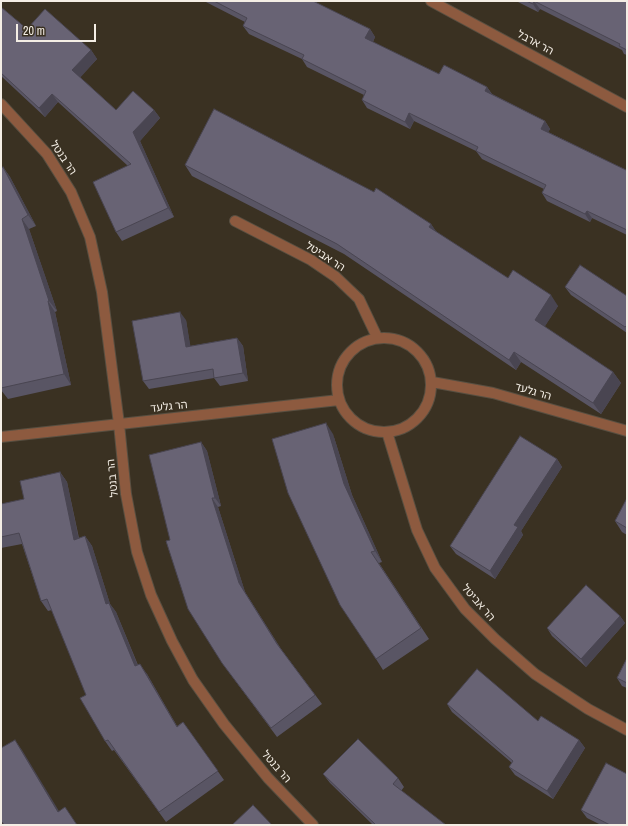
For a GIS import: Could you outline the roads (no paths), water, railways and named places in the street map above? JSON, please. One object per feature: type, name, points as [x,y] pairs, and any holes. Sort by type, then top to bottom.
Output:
[{"type":"street","name":"הר ארבל","points":[[431,1],[627,106]]},
{"type":"street","name":"הר בנטל","points":[[1,104],[47,154],[71,192],[90,237],[102,292],[119,424],[126,494],[137,552],[151,594],[172,641],[193,680],[224,724],[268,778],[313,825]]},
{"type":"street","name":"הר אביטל","points":[[235,221],[311,260],[336,277],[359,300],[378,337]]},
{"type":"street","points":[[378,337],[391,338],[403,342],[418,351],[427,365],[432,382],[430,398],[426,408],[415,420],[402,429],[387,432],[373,431],[358,425],[347,414],[339,400],[336,384],[339,368],[348,354],[361,343],[378,337]]},
{"type":"street","name":"הר גלעד","points":[[432,382],[493,394],[627,431]]},
{"type":"street","name":"הר גלעד","points":[[1,437],[339,400]]},
{"type":"street","name":"הר אביטל","points":[[387,432],[417,530],[436,568],[465,609],[495,639],[535,674],[588,709],[627,730]]}]
